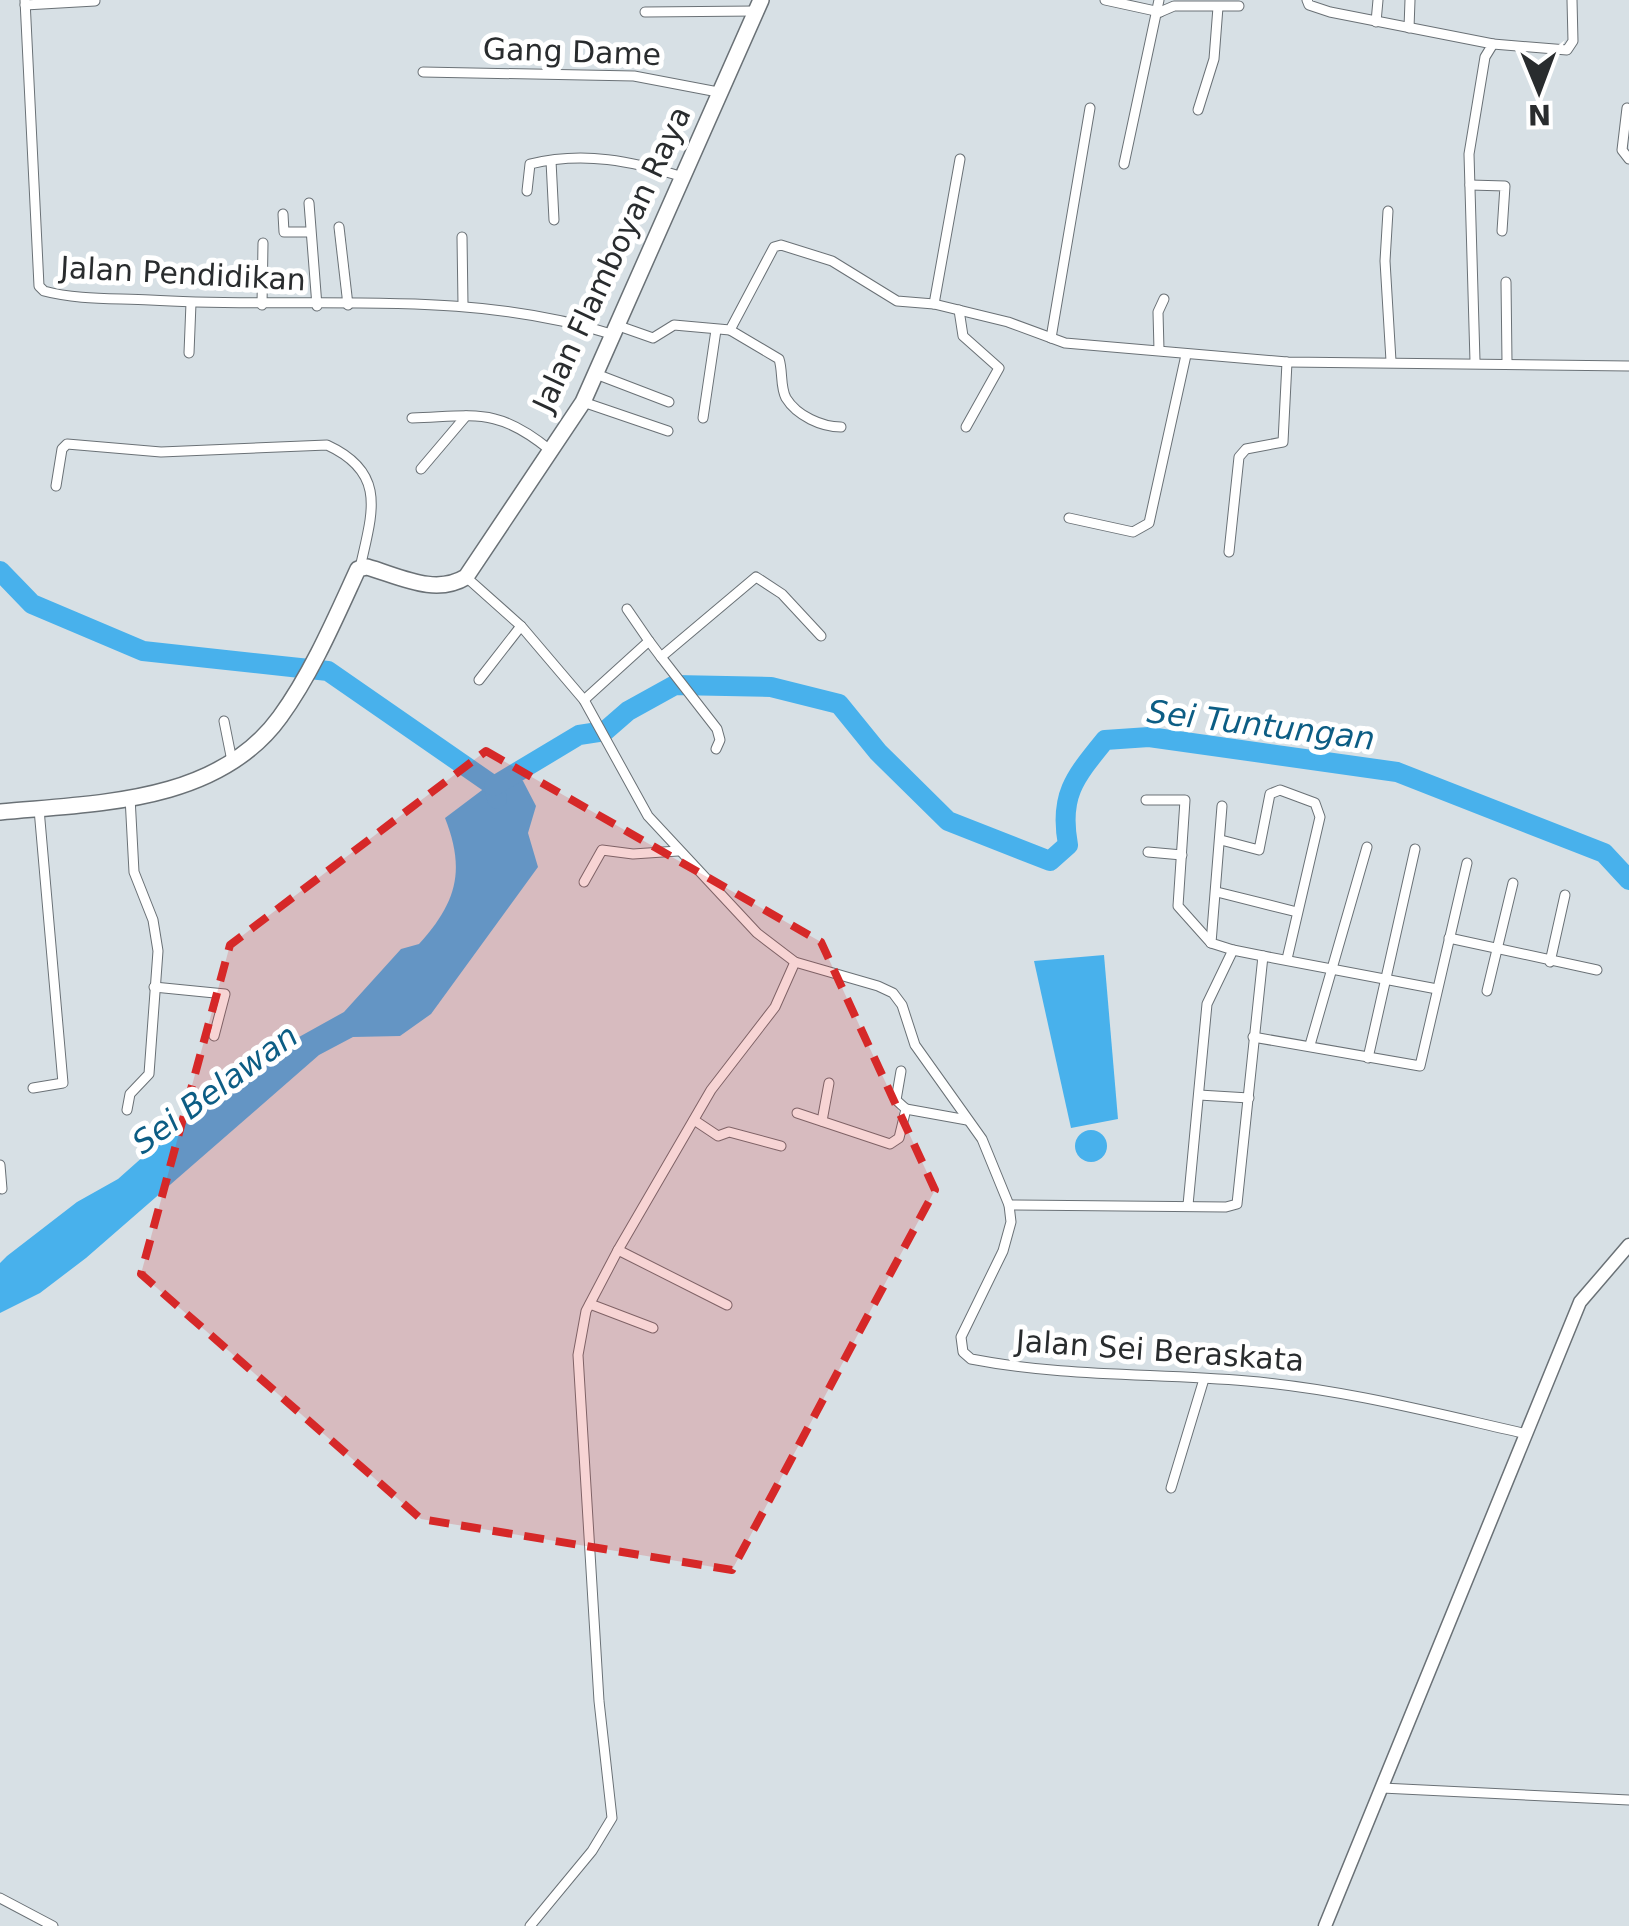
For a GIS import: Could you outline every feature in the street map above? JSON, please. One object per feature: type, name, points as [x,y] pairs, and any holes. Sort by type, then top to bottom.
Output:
[{"type":"main road","name":"Jalan Flamboyan Raya","points":[[466,576],[583,402],[759,6]]},
{"type":"main road","points":[[0,812],[176,788],[232,760],[279,718],[360,568],[427,585],[450,585],[466,576]]},
{"type":"main road","points":[[1325,1926],[1585,1293],[1629,1245]]},
{"type":"street","points":[[1124,164],[1160,12],[1159,0]]},
{"type":"street","points":[[1307,0],[1309,5],[1330,12],[1376,22],[1493,44],[1567,50],[1573,41],[1572,0]]},
{"type":"street","points":[[1330,12],[1331,0]]},
{"type":"street","points":[[1376,22],[1378,0]]},
{"type":"street","points":[[1410,0],[1410,28]]},
{"type":"street","points":[[25,2],[95,1]]},
{"type":"street","points":[[1110,1],[1160,12],[1174,6],[1239,6]]},
{"type":"street","name":"Jalan Pendidikan","points":[[25,2],[38,286],[54,294],[191,303],[462,304],[562,318],[653,338],[674,325],[716,330]]},
{"type":"street","points":[[645,12],[759,6]]},
{"type":"street","points":[[1198,110],[1205,76],[1214,59],[1218,7]]},
{"type":"street","points":[[1475,361],[1470,154],[1485,57],[1493,44]]},
{"type":"street","name":"Gang Dame","points":[[423,72],[634,76],[718,92]]},
{"type":"street","points":[[1052,338],[1090,108]]},
{"type":"street","points":[[1627,108],[1622,150],[1629,159]]},
{"type":"street","points":[[527,191],[530,164],[551,161],[621,158],[683,177]]},
{"type":"street","points":[[934,304],[960,159]]},
{"type":"street","points":[[551,161],[554,220]]},
{"type":"street","points":[[1470,185],[1505,186],[1502,232]]},
{"type":"street","points":[[310,204],[317,306]]},
{"type":"street","points":[[1388,210],[1385,260],[1391,360]]},
{"type":"street","points":[[283,214],[284,232],[309,232]]},
{"type":"street","points":[[339,226],[348,305]]},
{"type":"street","points":[[462,238],[462,304]]},
{"type":"street","points":[[262,304],[263,244]]},
{"type":"street","points":[[730,330],[774,247],[781,244],[832,262],[896,300],[959,310],[1083,346],[1287,362],[1391,360],[1629,366]]},
{"type":"street","points":[[1506,282],[1506,362]]},
{"type":"street","points":[[1158,350],[1158,312],[1164,299]]},
{"type":"street","points":[[189,353],[191,303]]},
{"type":"street","points":[[959,310],[963,336],[999,368],[966,427]]},
{"type":"street","points":[[703,418],[716,330],[730,330],[779,359],[787,400],[815,422],[841,427]]},
{"type":"street","points":[[1069,518],[1132,532],[1149,523],[1186,355]]},
{"type":"street","points":[[1229,552],[1239,457],[1246,449],[1284,442],[1287,362]]},
{"type":"street","points":[[596,374],[670,402]]},
{"type":"street","points":[[583,402],[668,430]]},
{"type":"street","points":[[412,418],[466,416],[512,421],[550,450]]},
{"type":"street","points":[[421,469],[466,416]]},
{"type":"street","points":[[56,486],[62,449],[67,444],[161,452],[327,445],[345,453],[366,475],[372,515],[360,568]]},
{"type":"street","name":"Jalan Sei Beraskata","points":[[466,576],[520,626],[584,700],[648,816],[757,933],[795,962],[893,993],[915,1045],[997,1168],[1008,1200],[1011,1222],[1003,1251],[961,1337],[963,1352],[971,1359],[1087,1375],[1204,1379],[1343,1392],[1527,1434]]},
{"type":"street","points":[[661,657],[756,577],[782,594],[822,636]]},
{"type":"street","points":[[628,609],[720,734],[716,749]]},
{"type":"street","points":[[479,680],[520,626]]},
{"type":"street","points":[[584,700],[650,641]]},
{"type":"street","points":[[224,722],[232,760]]},
{"type":"street","points":[[1222,840],[1259,850],[1270,794],[1280,790],[1314,803],[1320,817],[1286,959]]},
{"type":"street","points":[[127,1110],[130,1094],[149,1074],[157,938],[134,872],[130,797]]},
{"type":"street","points":[[1146,800],[1184,798],[1180,912],[1211,943],[1437,989]]},
{"type":"street","points":[[1211,943],[1222,806]]},
{"type":"street","points":[[33,1088],[63,1083],[39,809]]},
{"type":"street","points":[[1310,1045],[1366,847]]},
{"type":"street","points":[[1368,1058],[1415,849]]},
{"type":"street","points":[[584,882],[602,850],[633,854],[678,852]]},
{"type":"street","points":[[1148,852],[1182,854]]},
{"type":"street","points":[[1253,1037],[1420,1066],[1467,862]]},
{"type":"street","points":[[1487,991],[1513,883]]},
{"type":"street","points":[[1217,892],[1297,912]]},
{"type":"street","points":[[1550,962],[1565,895]]},
{"type":"street","points":[[1449,938],[1597,970]]},
{"type":"street","points":[[1188,1204],[1206,1004],[1233,950]]},
{"type":"street","points":[[1008,1200],[1237,1204],[1263,956]]},
{"type":"street","points":[[530,1926],[592,1851],[612,1818],[599,1701],[578,1356],[590,1304],[694,1120],[775,1007],[795,962]]},
{"type":"street","points":[[154,987],[225,994],[214,1036]]},
{"type":"street","points":[[902,1072],[896,1100],[906,1110],[967,1120]]},
{"type":"street","points":[[822,1122],[830,1083]]},
{"type":"street","points":[[1199,1095],[1248,1098]]},
{"type":"street","points":[[797,1113],[890,1144],[898,1138],[906,1110]]},
{"type":"street","points":[[694,1120],[718,1136],[729,1132],[781,1146]]},
{"type":"street","points":[[0,1166],[2,1189]]},
{"type":"street","points":[[618,1250],[727,1305]]},
{"type":"street","points":[[590,1304],[653,1328]]},
{"type":"street","points":[[1171,1488],[1204,1379]]},
{"type":"street","points":[[1382,1788],[1629,1800]]},
{"type":"street","points":[[0,1898],[53,1926]]},
{"type":"highlighted area","points":[[486,751],[821,942],[935,1190],[732,1570],[421,1519],[141,1274],[230,945]]},
{"type":"water","name":"Sei Belawan","points":[[510,769],[523,781],[536,806],[528,833],[538,867],[431,1014],[400,1036],[353,1037],[319,1055],[86,1258],[40,1293],[0,1313],[0,1263],[7,1256],[77,1202],[118,1179],[243,1068],[344,1012],[401,949],[419,944],[442,913],[454,884],[455,853],[445,818]]},
{"type":"water","points":[[1104,955],[1118,1119],[1071,1128],[1034,961]]},
{"type":"water","points":[[1091,1130],[1102,1135],[1107,1146],[1102,1157],[1091,1162],[1080,1157],[1075,1146],[1080,1135]]},
{"type":"waterway","name":"Sei Belawan","points":[[0,571],[32,604],[143,651],[328,671],[494,786],[497,799]]},
{"type":"waterway","name":"Sei Tuntungan","points":[[494,786],[579,735],[605,731],[628,711],[675,685],[771,687],[839,704],[878,752],[948,821],[1050,861],[1068,845],[1068,800],[1077,777],[1094,753],[1105,740],[1149,737],[1397,772],[1604,853],[1629,880]]}]
